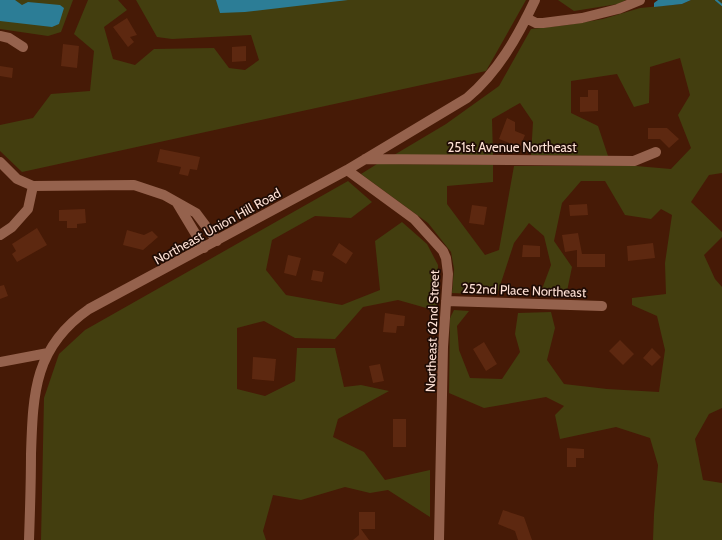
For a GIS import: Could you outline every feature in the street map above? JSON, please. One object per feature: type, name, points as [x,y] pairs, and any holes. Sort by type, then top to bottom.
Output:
[{"type":"street","name":"Northeast Union Hill Road","points":[[29,540],[33,400],[39,374],[48,353],[66,327],[90,309],[346,170],[467,98],[484,84],[505,54],[535,0]]},
{"type":"street","points":[[526,18],[536,23],[582,18],[618,9],[640,0]]},
{"type":"street","points":[[0,36],[9,38],[23,47]]},
{"type":"street","name":"251st Avenue Northeast","points":[[365,159],[634,161],[656,152]]},
{"type":"street","points":[[0,162],[17,179],[33,186],[134,185],[164,195],[196,213],[217,241]]},
{"type":"street","name":"Northeast 62nd Street","points":[[346,170],[414,219],[443,251],[448,266],[439,540]]},
{"type":"street","points":[[0,235],[12,227],[28,208],[33,186]]},
{"type":"street","points":[[177,203],[204,248]]},
{"type":"street","name":"252nd Place Northeast","points":[[446,301],[602,306]]},
{"type":"street","points":[[0,362],[48,353]]},
{"type":"shaded area","points":[[0,0],[73,0],[61,32],[48,36],[0,29]]},
{"type":"shaded area","points":[[88,0],[118,0],[127,10],[104,27],[113,59],[135,65],[154,49],[214,48],[229,68],[245,70],[259,60],[251,35],[172,39],[157,37],[136,0],[526,0],[486,71],[22,172],[0,151],[0,125],[33,118],[51,94],[90,91],[94,51],[74,34]]},
{"type":"shaded area","points":[[558,0],[626,0],[618,4],[574,11]]},
{"type":"shaded area","points":[[691,0],[722,0],[722,173],[709,175],[691,202],[722,232],[722,237],[704,255],[715,279],[722,287],[722,408],[709,414],[695,439],[703,480],[722,483],[722,540],[653,540],[658,465],[650,438],[616,427],[560,439],[555,415],[564,406],[546,397],[484,408],[449,393],[450,318],[454,310],[469,311],[457,326],[459,350],[470,378],[502,379],[520,352],[515,334],[518,313],[551,312],[555,328],[547,360],[564,384],[607,389],[659,392],[665,350],[657,316],[632,305],[632,298],[666,294],[665,263],[672,215],[661,209],[651,219],[625,215],[605,181],[581,181],[562,203],[554,241],[572,267],[566,296],[539,297],[551,265],[544,236],[529,223],[514,243],[497,295],[452,293],[454,269],[451,252],[428,223],[361,174],[377,164],[493,165],[493,182],[447,186],[447,204],[485,255],[499,250],[514,166],[636,166],[671,169],[691,148],[678,115],[690,95],[680,58],[650,67],[649,103],[634,107],[617,74],[571,81],[571,113],[598,126],[608,156],[531,155],[533,122],[520,103],[492,119],[493,156],[394,155],[446,124],[499,86],[531,29],[603,19],[640,8],[682,4]]},
{"type":"shaded area","points":[[348,181],[372,202],[351,218],[315,216],[272,240],[266,270],[286,295],[342,305],[380,290],[375,241],[402,222],[427,244],[438,265],[437,311],[398,300],[363,307],[335,339],[295,338],[264,321],[237,328],[237,389],[265,396],[295,381],[297,348],[335,348],[344,387],[361,385],[389,391],[338,419],[333,437],[364,452],[385,480],[430,470],[430,517],[388,490],[370,493],[345,487],[301,500],[273,495],[263,531],[266,540],[41,540],[44,398],[59,354],[85,330]]},
{"type":"water","points":[[0,0],[15,0],[22,5],[28,2],[60,5],[64,8],[59,24],[52,27],[0,21]]},
{"type":"water","points":[[216,0],[348,0],[245,12],[220,13]]},
{"type":"water","points":[[658,0],[691,0],[682,4],[654,7],[654,3]]},
{"type":"building","points":[[127,18],[137,35],[130,37],[134,42],[128,47],[113,27]]},
{"type":"building","points":[[63,44],[79,46],[77,68],[61,66]]},
{"type":"building","points":[[246,46],[246,61],[232,62],[232,47]]},
{"type":"building","points":[[0,66],[13,68],[12,78],[0,76]]},
{"type":"building","points":[[588,90],[598,90],[598,111],[580,112],[580,97],[588,97]]},
{"type":"building","points":[[507,118],[515,122],[515,131],[525,135],[520,147],[499,139]]},
{"type":"building","points":[[648,128],[667,128],[679,139],[669,148],[660,139],[648,139]]},
{"type":"building","points":[[160,149],[200,157],[197,170],[190,169],[188,176],[179,174],[181,167],[157,162]]},
{"type":"building","points":[[587,204],[588,215],[570,216],[569,205]]},
{"type":"building","points":[[472,205],[487,207],[484,225],[469,223]]},
{"type":"building","points":[[85,209],[86,223],[77,224],[77,228],[67,228],[67,221],[59,221],[59,210]]},
{"type":"building","points":[[37,228],[47,245],[17,262],[12,254],[16,251],[12,244]]},
{"type":"building","points":[[127,230],[144,235],[152,231],[158,237],[143,250],[123,245]]},
{"type":"building","points":[[578,233],[582,254],[605,254],[605,267],[577,267],[577,250],[565,252],[562,235]]},
{"type":"building","points":[[339,243],[353,253],[346,264],[332,255]]},
{"type":"building","points":[[653,243],[655,258],[628,261],[627,246]]},
{"type":"building","points":[[523,245],[540,246],[540,257],[522,257]]},
{"type":"building","points":[[288,255],[301,258],[296,276],[284,273]]},
{"type":"building","points":[[313,270],[324,272],[322,282],[311,280]]},
{"type":"building","points":[[4,285],[8,296],[0,299],[0,286]]},
{"type":"building","points":[[385,313],[405,316],[404,326],[397,326],[396,333],[383,332]]},
{"type":"building","points":[[620,340],[634,354],[623,365],[609,351]]},
{"type":"building","points":[[484,342],[497,364],[486,371],[473,349]]},
{"type":"building","points":[[652,348],[661,357],[652,366],[643,358]]},
{"type":"building","points":[[253,357],[276,359],[274,381],[252,379]]},
{"type":"building","points":[[380,364],[384,381],[373,383],[369,366]]},
{"type":"building","points":[[393,419],[406,419],[406,447],[393,447]]},
{"type":"building","points":[[567,448],[584,449],[584,458],[576,458],[576,467],[567,467]]},
{"type":"building","points":[[503,510],[524,517],[532,540],[518,540],[515,531],[498,524]]},
{"type":"building","points":[[359,512],[375,512],[375,529],[361,529],[369,540],[353,540],[359,535]]},
{"type":"waterway","points":[[716,0],[722,5]]}]
